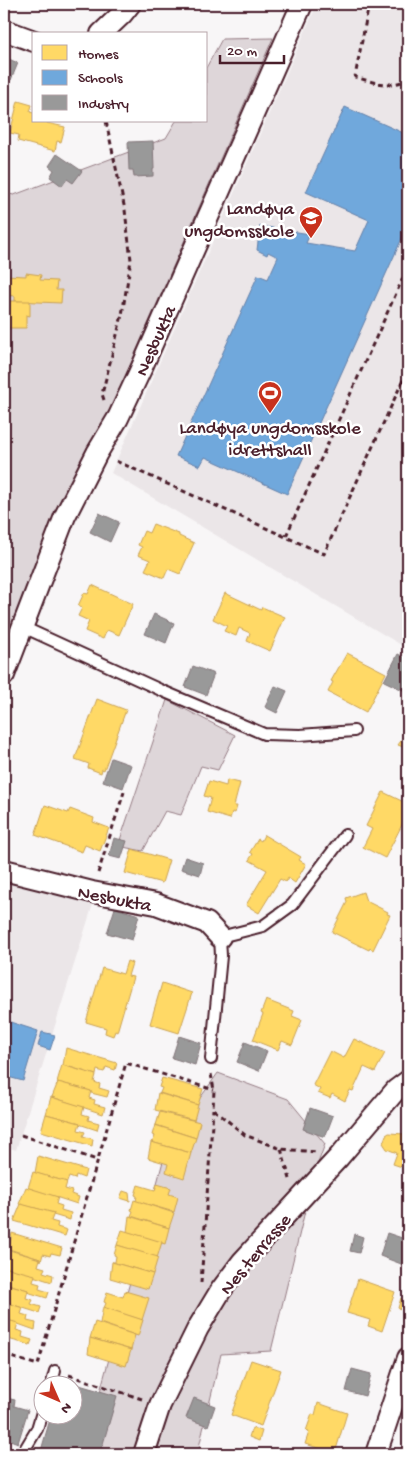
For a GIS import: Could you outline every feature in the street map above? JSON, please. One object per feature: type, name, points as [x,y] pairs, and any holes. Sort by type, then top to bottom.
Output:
[{"type":"street","points":[[102,32],[130,4]]},
{"type":"street","name":"Nesbukta","points":[[4,675],[65,516],[97,453],[118,418],[177,289],[302,4]]},
{"type":"street","points":[[4,30],[32,40]]},
{"type":"street","name":"Nesbukta","points":[[4,870],[92,892],[156,904],[207,923],[220,937]]},
{"type":"street","name":"Nes terrasse","points":[[144,1454],[160,1405],[198,1328],[221,1290],[242,1262],[339,1157],[396,1090],[408,1080]]},
{"type":"street","points":[[376,1454],[408,1358]]},
{"type":"lane","points":[[23,627],[165,692],[264,734],[300,735],[354,731]]},
{"type":"lane","points":[[211,1059],[221,956],[220,937],[263,926],[292,905],[345,835]]},
{"type":"lane","points":[[54,1376],[55,1371]]},
{"type":"lane","points":[[22,1454],[38,1426]]},
{"type":"path","points":[[368,4],[355,77],[378,83],[399,84],[408,79]]},
{"type":"path","points":[[106,122],[125,210],[131,260],[122,315],[102,394],[107,411],[118,418]]},
{"type":"path","points":[[286,536],[408,268]]},
{"type":"path","points":[[97,453],[324,554],[408,370]]},
{"type":"path","points":[[92,892],[124,792]]},
{"type":"path","points":[[201,1288],[214,1090],[211,1059]]},
{"type":"path","points":[[38,1365],[126,1063],[214,1090]]},
{"type":"path","points":[[213,1109],[245,1135],[281,1149],[314,1151],[339,1157]]},
{"type":"path","points":[[21,1135],[97,1160]]},
{"type":"path","points":[[281,1149],[298,1202]]},
{"type":"path","points":[[4,1355],[160,1405]]},
{"type":"shaded area","name":"Landøya ungdomsskole","points":[[317,4],[408,4],[408,649],[111,473]]},
{"type":"shaded area","points":[[273,38],[20,617],[4,662],[4,193],[14,195],[166,138],[175,122],[208,122],[208,64],[222,39]]},
{"type":"shaded area","points":[[167,700],[235,735],[218,770],[201,766],[181,815],[165,811],[143,851],[118,846]]},
{"type":"shaded area","points":[[4,878],[93,904],[16,1150],[4,1146]]},
{"type":"shaded area","points":[[218,1073],[288,1099],[325,1144],[314,1174],[271,1351],[221,1354],[199,1447],[205,1454],[83,1454],[168,1143]]},
{"type":"building: Homes","points":[[18,101],[32,105],[30,112],[32,112],[32,122],[47,122],[65,127],[61,142],[57,141],[55,151],[18,141],[19,135],[10,133]]},
{"type":"building: Homes","points":[[26,273],[41,275],[40,280],[57,281],[56,290],[62,290],[61,303],[15,301],[15,296],[4,295],[4,275],[26,276]]},
{"type":"building: Homes","points":[[4,301],[30,301],[30,316],[26,315],[26,328],[4,328]]},
{"type":"building: Homes","points":[[153,524],[179,534],[179,536],[194,543],[180,574],[168,569],[164,578],[145,570],[150,560],[138,555],[142,547],[138,545],[144,531],[149,533]]},
{"type":"building: Homes","points":[[92,585],[133,604],[119,635],[107,630],[103,639],[85,631],[89,621],[78,616],[82,608],[78,606],[84,593],[88,594]]},
{"type":"building: Homes","points":[[225,593],[261,610],[262,607],[285,617],[270,651],[247,641],[250,633],[239,628],[236,636],[224,631],[227,626],[213,619]]},
{"type":"building: Homes","points":[[347,653],[386,673],[366,712],[328,692],[333,682],[331,681]]},
{"type":"building: Homes","points":[[97,699],[126,710],[104,770],[102,769],[101,773],[88,768],[89,764],[75,759]]},
{"type":"building: Homes","points":[[408,731],[408,749],[398,745]]},
{"type":"building: Homes","points":[[227,780],[240,783],[234,806],[237,806],[235,813],[232,812],[230,819],[207,812],[211,798],[204,796],[209,781],[226,786]]},
{"type":"building: Homes","points":[[383,792],[408,804],[408,813],[385,858],[363,847],[372,829],[366,826]]},
{"type":"building: Homes","points":[[45,805],[68,813],[70,809],[94,818],[93,822],[109,828],[100,851],[85,845],[82,852],[35,835]]},
{"type":"building: Homes","points":[[264,835],[301,857],[299,860],[306,864],[295,883],[288,878],[286,882],[280,879],[259,913],[246,905],[267,870],[249,860],[253,854],[250,852],[258,839],[261,841]]},
{"type":"building: Homes","points":[[132,849],[169,860],[162,883],[125,873]]},
{"type":"building: Homes","points":[[363,892],[366,901],[388,912],[387,914],[390,915],[373,950],[370,948],[369,950],[332,932],[347,902],[346,898]]},
{"type":"building: Homes","points":[[127,961],[132,963],[128,976],[133,977],[117,1032],[115,1031],[113,1036],[105,1033],[106,1028],[86,1022],[102,968],[123,974]]},
{"type":"building: Homes","points":[[162,983],[192,993],[179,1033],[150,1024]]},
{"type":"building: Homes","points":[[266,1000],[294,1011],[292,1016],[302,1020],[292,1045],[282,1041],[278,1050],[253,1040]]},
{"type":"building: Homes","points":[[354,1039],[385,1053],[375,1072],[364,1067],[353,1091],[350,1090],[345,1101],[332,1094],[330,1098],[318,1093],[320,1089],[313,1085],[330,1051],[344,1058]]},
{"type":"building: Homes","points":[[66,1048],[117,1063],[115,1070],[106,1067],[104,1072],[97,1070],[96,1075],[63,1065]]},
{"type":"building: Homes","points":[[62,1065],[96,1075],[94,1082],[100,1084],[99,1088],[109,1091],[107,1097],[57,1082]]},
{"type":"building: Homes","points":[[162,1078],[203,1089],[198,1105],[160,1093],[162,1088],[159,1087]]},
{"type":"building: Homes","points":[[58,1082],[91,1091],[89,1098],[95,1100],[94,1104],[105,1107],[103,1114],[52,1097]]},
{"type":"building: Homes","points":[[158,1093],[198,1105],[194,1120],[155,1110]]},
{"type":"building: Homes","points":[[51,1097],[84,1107],[82,1114],[89,1116],[88,1120],[99,1123],[97,1130],[80,1123],[46,1114]]},
{"type":"building: Homes","points":[[160,1112],[200,1122],[196,1138],[156,1125]]},
{"type":"building: Homes","points":[[46,1114],[80,1123],[78,1130],[85,1132],[83,1136],[93,1139],[92,1146],[41,1131]]},
{"type":"building: Homes","points":[[155,1125],[196,1138],[191,1153],[151,1142],[155,1136],[152,1135]]},
{"type":"building: Homes","points":[[408,1127],[408,1169],[393,1164],[397,1153],[387,1149],[383,1143],[386,1135],[389,1133],[405,1134]]},
{"type":"building: Homes","points":[[151,1142],[191,1153],[184,1178],[166,1172],[168,1164],[148,1158]]},
{"type":"building: Homes","points":[[38,1156],[86,1170],[84,1178],[76,1175],[75,1179],[69,1177],[67,1182],[35,1173]]},
{"type":"building: Homes","points":[[33,1172],[67,1182],[65,1189],[72,1191],[71,1194],[79,1197],[77,1204],[28,1188]]},
{"type":"building: Homes","points":[[157,1184],[171,1188],[169,1194],[178,1197],[174,1212],[136,1201],[137,1196],[135,1195],[138,1185],[155,1190]]},
{"type":"building: Homes","points":[[26,1187],[58,1197],[56,1204],[62,1206],[61,1210],[71,1213],[70,1220],[53,1215],[54,1213],[19,1204]]},
{"type":"building: Homes","points":[[123,1191],[129,1193],[130,1201],[120,1198]]},
{"type":"building: Homes","points":[[134,1200],[174,1213],[169,1228],[131,1216]]},
{"type":"building: Homes","points":[[21,1204],[54,1213],[51,1221],[58,1223],[57,1227],[67,1230],[65,1236],[14,1221]]},
{"type":"building: Homes","points":[[129,1216],[169,1228],[165,1244],[127,1232]]},
{"type":"building: Homes","points":[[122,1230],[162,1242],[157,1258],[117,1245]]},
{"type":"building: Homes","points":[[12,1233],[62,1248],[60,1255],[51,1253],[50,1256],[43,1254],[41,1261],[40,1259],[9,1249]]},
{"type":"building: Homes","points":[[117,1245],[158,1257],[153,1274],[112,1262],[115,1262],[116,1256],[114,1255]]},
{"type":"building: Homes","points":[[6,1249],[40,1259],[38,1266],[45,1268],[43,1272],[53,1275],[52,1282],[4,1267]]},
{"type":"building: Homes","points":[[112,1262],[153,1274],[148,1289],[110,1278]]},
{"type":"building: Homes","points":[[4,1267],[35,1275],[33,1282],[40,1284],[39,1289],[49,1292],[47,1298],[4,1283]]},
{"type":"building: Homes","points":[[358,1279],[395,1292],[382,1331],[368,1326],[370,1320],[347,1313]]},
{"type":"building: Homes","points":[[4,1283],[28,1290],[26,1298],[33,1300],[31,1304],[41,1307],[39,1313],[4,1302]]},
{"type":"building: Homes","points":[[125,1291],[149,1298],[142,1320],[104,1308],[107,1292],[123,1297]]},
{"type":"building: Homes","points":[[401,1298],[408,1300],[408,1312],[398,1308]]},
{"type":"building: Homes","points":[[4,1302],[23,1308],[21,1314],[28,1316],[27,1321],[36,1323],[35,1330],[4,1319]]},
{"type":"building: Homes","points":[[103,1307],[143,1320],[138,1336],[100,1323]]},
{"type":"building: Homes","points":[[4,1319],[18,1323],[16,1330],[23,1332],[22,1337],[32,1340],[30,1345],[4,1338]]},
{"type":"building: Homes","points":[[95,1322],[135,1335],[131,1350],[90,1338]]},
{"type":"building: Homes","points":[[90,1338],[131,1350],[126,1366],[88,1354]]},
{"type":"building: Homes","points":[[251,1360],[281,1370],[261,1426],[231,1415]]},
{"type":"building: Homes","points":[[318,1403],[347,1413],[335,1453],[305,1444],[309,1432],[306,1431],[312,1414],[315,1415]]},
{"type":"building: Homes","points":[[252,1428],[262,1431],[259,1441],[249,1437]]},
{"type":"building: Schools","points":[[345,107],[408,135],[408,225],[287,494],[205,457],[200,466],[176,456],[258,275],[268,279],[278,257],[268,252],[267,255],[257,250],[260,226],[310,234],[306,243],[355,251],[369,220],[306,192]]},
{"type":"building: Schools","points":[[4,1020],[38,1031],[23,1081],[4,1076]]},
{"type":"building: Schools","points":[[42,1032],[55,1035],[50,1050],[38,1046]]},
{"type":"building: Industry","points":[[4,57],[18,63],[11,80],[4,77]]},
{"type":"building: Industry","points":[[153,141],[153,176],[134,177],[133,170],[129,170],[128,142]]},
{"type":"building: Industry","points":[[57,154],[82,171],[73,183],[67,179],[62,186],[50,177],[54,170],[49,166]]},
{"type":"building: Industry","points":[[99,513],[119,522],[110,542],[90,532]]},
{"type":"building: Industry","points":[[154,614],[174,623],[166,643],[145,634]]},
{"type":"building: Industry","points":[[398,654],[408,659],[408,686],[405,691],[384,681]]},
{"type":"building: Industry","points":[[193,666],[214,674],[206,695],[185,687]]},
{"type":"building: Industry","points":[[275,686],[287,691],[277,713],[265,707]]},
{"type":"building: Industry","points":[[111,758],[131,765],[123,788],[103,781]]},
{"type":"building: Industry","points":[[114,838],[127,841],[121,859],[109,856]]},
{"type":"building: Industry","points":[[185,857],[203,863],[200,875],[181,869]]},
{"type":"building: Industry","points":[[115,908],[139,915],[132,940],[107,933]]},
{"type":"building: Industry","points":[[179,1036],[201,1043],[195,1065],[172,1058]]},
{"type":"building: Industry","points":[[245,1042],[267,1051],[259,1071],[237,1062]]},
{"type":"building: Industry","points":[[310,1108],[333,1116],[325,1137],[303,1129]]},
{"type":"building: Industry","points":[[387,1233],[408,1240],[408,1251],[404,1265],[380,1256]]},
{"type":"building: Industry","points":[[354,1234],[363,1237],[359,1253],[350,1251]]},
{"type":"building: Industry","points":[[352,1369],[371,1374],[365,1396],[346,1391]]},
{"type":"building: Industry","points":[[82,1386],[117,1396],[100,1454],[40,1454],[48,1426],[82,1426]]},
{"type":"building: Industry","points":[[6,1398],[15,1400],[14,1406],[28,1410],[18,1443],[5,1438],[9,1426],[4,1425],[4,1402]]},
{"type":"building: Industry","points":[[194,1398],[215,1406],[208,1426],[186,1418]]},
{"type":"place","name":"Landøya ungdomsskole","points":[[311,239]]},
{"type":"place","name":"Landøya ungdomsskole idrettshall","points":[[270,414]]}]
